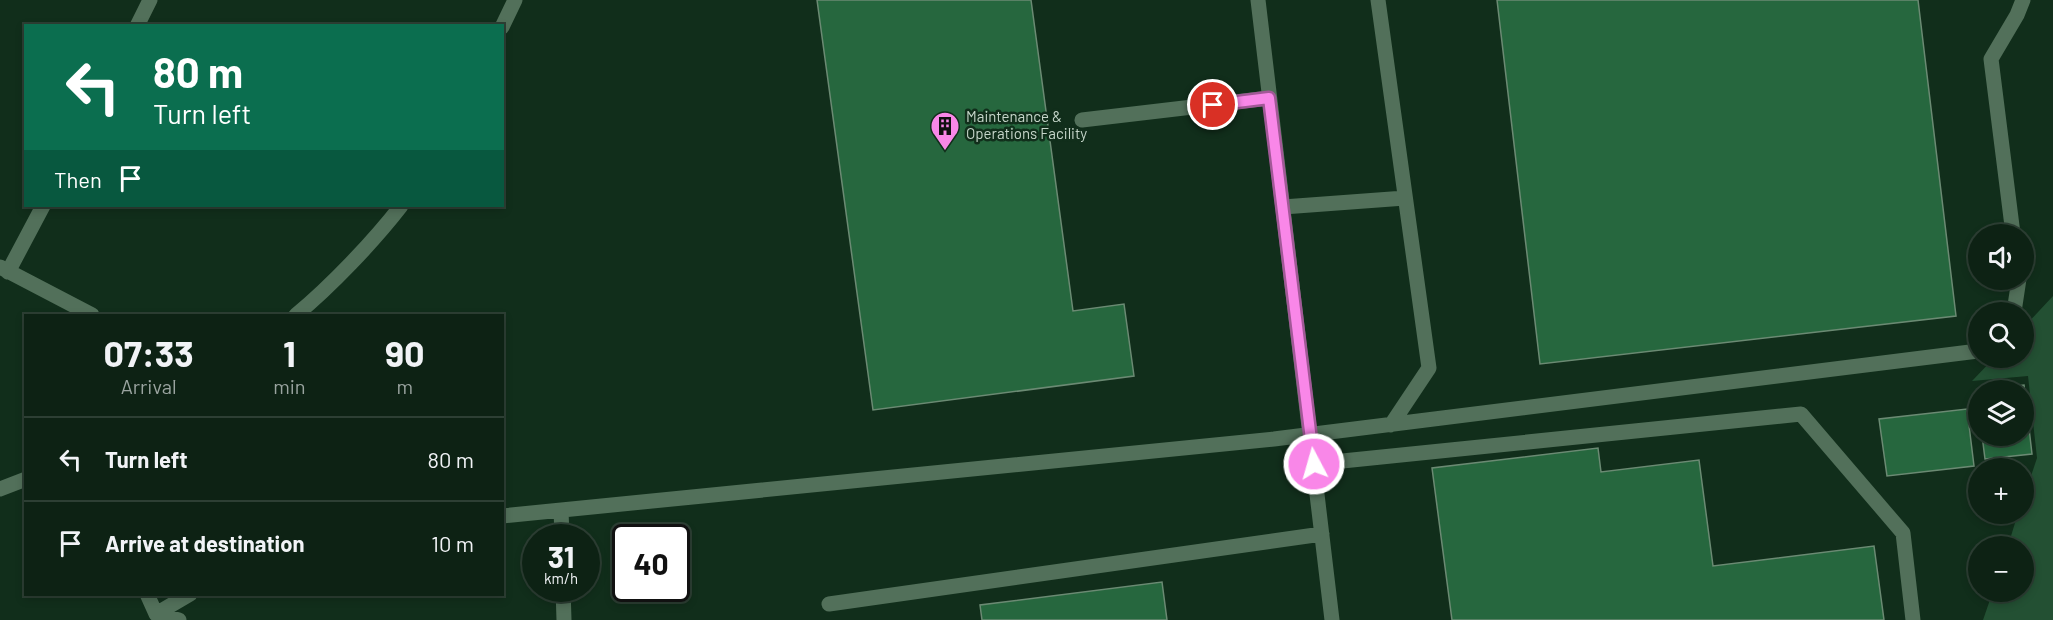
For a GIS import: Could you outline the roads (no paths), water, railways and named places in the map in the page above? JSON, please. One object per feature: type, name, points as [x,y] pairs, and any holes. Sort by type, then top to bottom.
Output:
[{"type":"street","points":[[138,24],[150,0]]},
{"type":"street","points":[[503,24],[515,0]]},
{"type":"street","points":[[1258,0],[1332,620]]},
{"type":"street","points":[[1378,0],[1429,368],[1391,425]]},
{"type":"street","points":[[2012,224],[1991,59],[2017,15],[2023,0]]},
{"type":"street","points":[[1082,120],[1269,98]]},
{"type":"street","points":[[1282,207],[1405,198]]},
{"type":"street","points":[[42,207],[4,270],[90,314]]},
{"type":"street","points":[[297,314],[349,264],[400,207]]},
{"type":"street","points":[[504,516],[1310,435],[1968,352]]},
{"type":"street","points":[[1314,464],[1801,414],[1903,533],[1913,620]]},
{"type":"street","points":[[0,489],[24,480]]},
{"type":"street","points":[[561,510],[562,524]]},
{"type":"street","points":[[829,604],[1322,534]]},
{"type":"street","points":[[148,596],[156,614]]},
{"type":"street","points":[[156,614],[187,596]]},
{"type":"street","points":[[563,602],[564,620]]},
{"type":"street","points":[[156,614],[179,620]]},
{"type":"place","name":"Maintenance & Operations Facility","points":[[945,152]]}]
